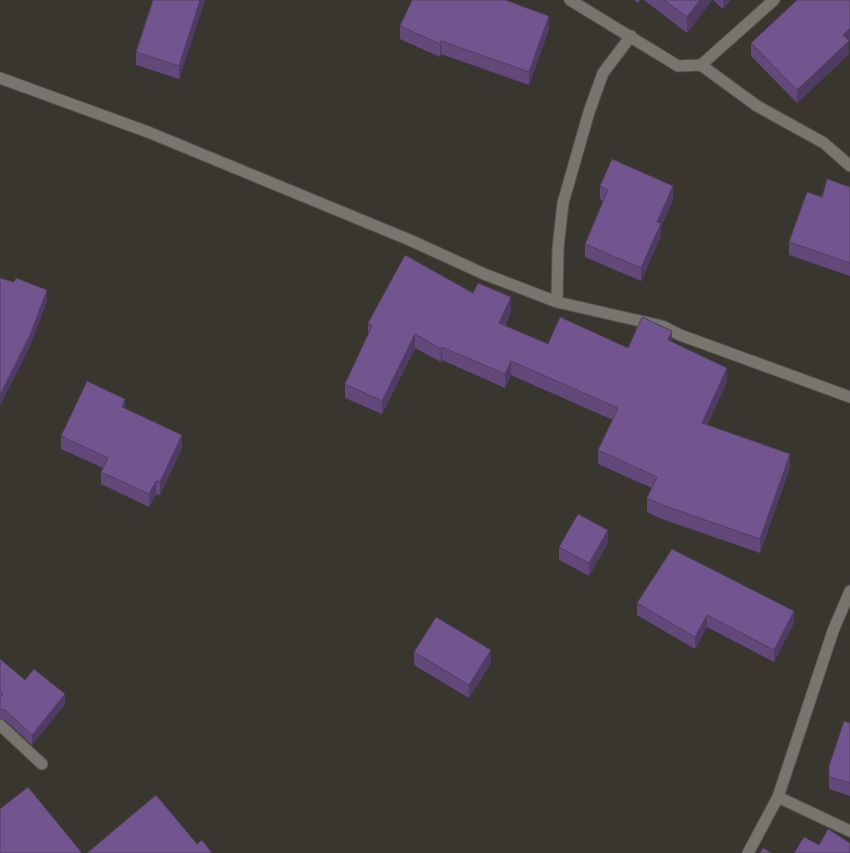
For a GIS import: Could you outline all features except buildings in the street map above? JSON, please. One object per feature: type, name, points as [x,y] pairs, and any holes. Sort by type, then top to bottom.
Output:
[{"type":"street","points":[[570,0],[678,66],[701,65],[757,106],[824,143],[850,166]]},
{"type":"street","points":[[701,65],[774,0]]},
{"type":"street","points":[[557,302],[558,248],[563,203],[589,112],[603,73],[631,36]]},
{"type":"street","points":[[0,78],[148,132],[412,241],[484,274],[557,302],[662,326],[680,335],[850,397]]},
{"type":"street","points":[[748,853],[778,797],[833,631],[850,591]]},
{"type":"street","points":[[0,725],[42,764]]},
{"type":"street","points":[[778,797],[850,831]]}]
